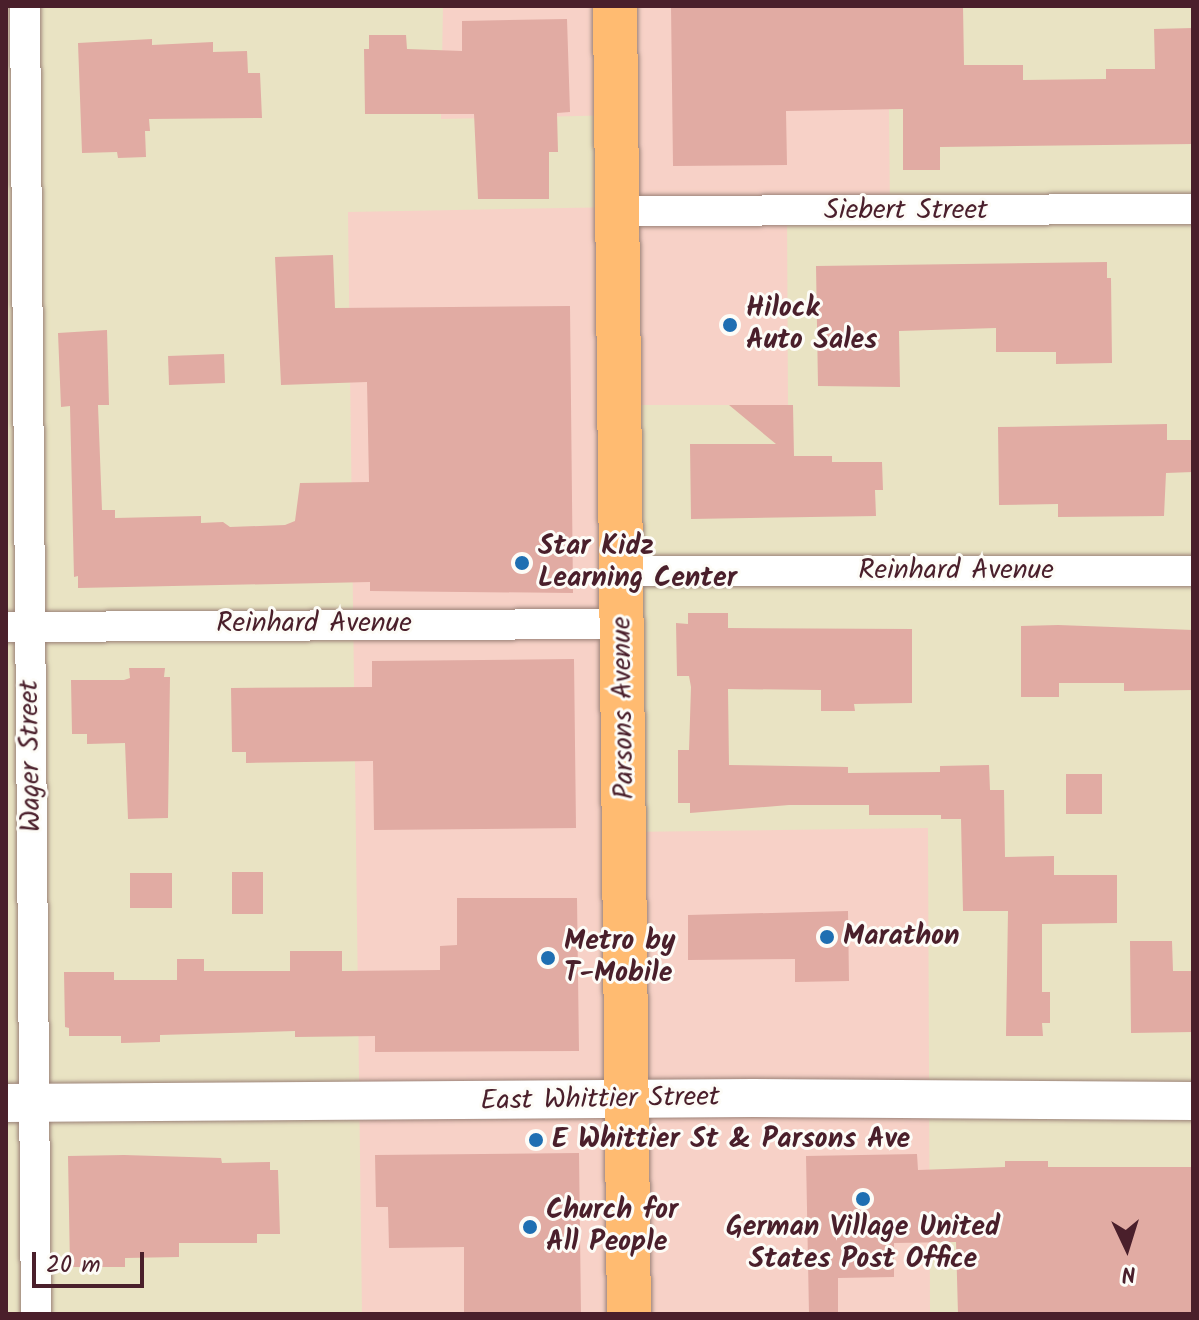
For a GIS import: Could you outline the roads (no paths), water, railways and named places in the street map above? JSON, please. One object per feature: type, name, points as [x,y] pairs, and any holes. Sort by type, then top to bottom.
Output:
[{"type":"main road","name":"Parsons Avenue","points":[[615,6],[620,211],[629,1314]]},
{"type":"street","name":"Wager Street","points":[[25,6],[17,627],[20,1103],[36,1314]]},
{"type":"street","name":"Siebert Street","points":[[620,211],[1193,209]]},
{"type":"street","name":"Reinhard Avenue","points":[[622,571],[1193,571]]},
{"type":"street","name":"Reinhard Avenue","points":[[17,627],[623,624]]},
{"type":"street","name":"East Whittier Street","points":[[20,1103],[627,1099],[1193,1101]]},
{"type":"place","name":"Hilock Auto Sales","points":[[730,325]]},
{"type":"place","name":"Star Kidz Learning Center","points":[[522,563]]},
{"type":"place","name":"Marathon","points":[[827,937]]},
{"type":"place","name":"Metro by T-Mobile","points":[[548,958]]},
{"type":"place","name":"E Whittier St & Parsons Ave","points":[[536,1140]]},
{"type":"place","name":"German Village United States Post Office","points":[[863,1199]]},
{"type":"place","name":"Church for All People","points":[[530,1227]]}]
